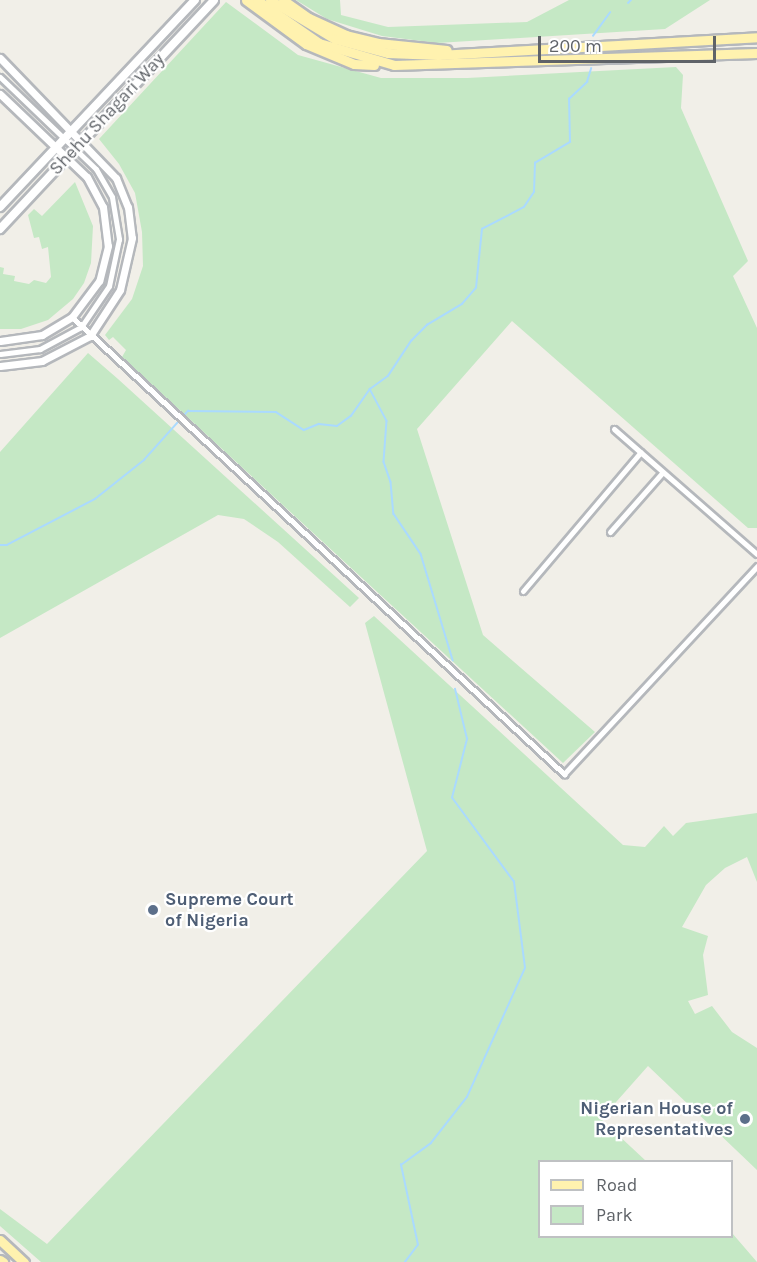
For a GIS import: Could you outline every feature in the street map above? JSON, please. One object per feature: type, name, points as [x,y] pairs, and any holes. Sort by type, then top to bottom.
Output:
[{"type":"main road","name":"Shehu Shagari Way","points":[[0,207],[195,0]]},
{"type":"main road","name":"Shehu Shagari Way","points":[[0,229],[214,0]]},
{"type":"main road","points":[[246,0],[293,37],[328,54],[354,63],[394,65],[536,62],[757,53]]},
{"type":"main road","points":[[257,0],[319,43],[394,65]]},
{"type":"main road","points":[[270,0],[316,30],[356,46],[388,53],[464,54],[536,48],[757,37]]},
{"type":"main road","points":[[283,0],[309,18],[346,35],[378,43],[464,54]]},
{"type":"main road","points":[[0,1240],[24,1262]]},
{"type":"street","points":[[0,58],[73,129],[80,144],[106,183],[119,232],[119,253],[109,286],[81,327],[40,349],[0,354]]},
{"type":"street","points":[[0,77],[66,137],[80,144],[123,193],[132,238],[120,290],[90,336],[42,361],[0,366]]},
{"type":"street","points":[[0,94],[56,147],[97,191],[108,227],[108,246],[99,281],[72,317],[42,335],[0,341]]},
{"type":"street","points":[[72,317],[141,385],[564,774],[757,566]]},
{"type":"street","points":[[614,429],[757,554]]},
{"type":"street","points":[[523,591],[641,452]]},
{"type":"street","points":[[610,532],[662,473]]},
{"type":"green space","points":[[296,0],[340,0],[341,15],[388,27],[527,22],[569,0],[710,0],[665,29],[437,43],[382,36],[327,19]]},
{"type":"green space","points":[[226,2],[298,55],[381,78],[467,78],[676,67],[683,75],[681,108],[748,261],[733,276],[757,328],[757,528],[748,528],[512,321],[417,429],[483,635],[595,732],[563,763],[122,357],[126,350],[113,337],[109,340],[105,335],[132,299],[143,266],[142,232],[135,193],[119,164],[99,139]]},
{"type":"green space","points":[[75,182],[93,226],[91,263],[84,283],[73,299],[48,320],[21,329],[0,329],[0,267],[4,268],[3,274],[15,276],[14,281],[29,284],[34,280],[46,283],[51,277],[48,247],[42,249],[39,237],[34,238],[28,215],[34,209],[42,216]]},
{"type":"green space","points":[[88,353],[359,598],[350,607],[278,542],[244,519],[218,515],[0,638],[0,452]]},
{"type":"green space","points":[[374,616],[623,845],[645,847],[664,826],[673,836],[686,823],[757,813],[757,882],[747,857],[725,868],[706,885],[682,927],[708,936],[703,955],[708,995],[688,1001],[695,1014],[712,1006],[732,1032],[757,1048],[757,1170],[648,1066],[601,1119],[645,1160],[538,1160],[538,1238],[733,1238],[733,1234],[757,1262],[41,1262],[0,1226],[0,1209],[47,1244],[427,851],[365,623]]},
{"type":"waterway","points":[[628,3],[631,0]]},
{"type":"waterway","points":[[593,36],[610,13]]},
{"type":"waterway","points":[[0,545],[7,545],[95,499],[144,460],[188,411],[276,412],[304,430],[319,424],[337,426],[351,416],[370,389],[388,376],[411,341],[427,325],[462,304],[476,288],[482,229],[524,207],[534,192],[535,163],[570,142],[569,99],[587,82],[591,69]]},
{"type":"waterway","points":[[370,389],[387,421],[384,462],[391,482],[394,514],[421,554],[453,660]]},
{"type":"waterway","points":[[405,1262],[418,1245],[401,1165],[431,1143],[467,1097],[525,968],[514,882],[452,798],[467,739],[455,689]]},
{"type":"place","name":"Supreme Court of Nigeria","points":[[153,910]]},
{"type":"place","name":"Nigerian House of Representatives","points":[[745,1119]]}]
